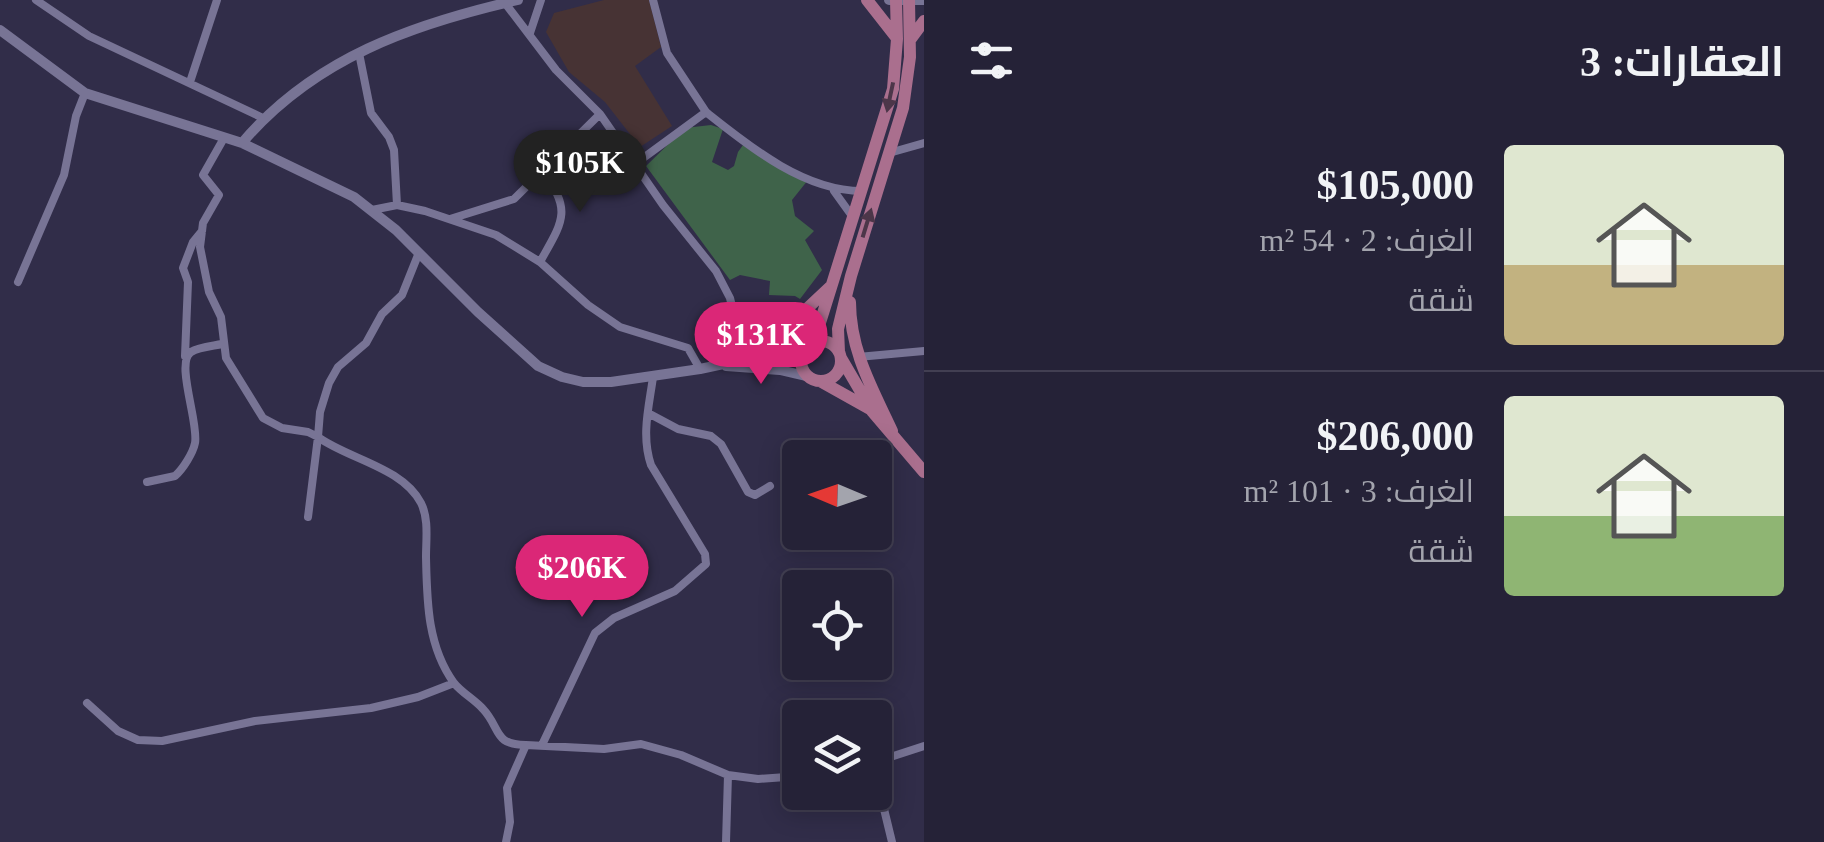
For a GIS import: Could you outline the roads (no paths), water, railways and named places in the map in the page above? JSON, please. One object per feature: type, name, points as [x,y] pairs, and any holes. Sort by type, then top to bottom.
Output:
[{"type":"main road","points":[[867,0],[904,39]]},
{"type":"main road","points":[[815,379],[833,377],[840,355],[838,329],[851,276],[903,108],[904,39],[894,0]]},
{"type":"main road","points":[[872,411],[805,372],[801,358],[811,344],[835,282],[893,89],[909,0]]},
{"type":"main road","points":[[904,39],[924,21]]},
{"type":"main road","points":[[851,276],[851,332],[892,431]]},
{"type":"main road","points":[[760,353],[810,310],[835,282]]},
{"type":"main road","points":[[811,344],[828,342],[840,355],[872,411],[924,472]]},
{"type":"street","points":[[36,0],[89,36],[263,118]]},
{"type":"street","points":[[190,82],[218,0]]},
{"type":"street","points":[[242,143],[263,118],[314,78],[358,51],[482,4],[518,0]]},
{"type":"street","points":[[530,33],[541,0]]},
{"type":"street","points":[[653,0],[668,53],[706,112],[755,150],[834,191],[854,218]]},
{"type":"street","points":[[894,0],[924,0]]},
{"type":"street","points":[[505,3],[556,70],[600,114],[725,286],[744,357]]},
{"type":"street","points":[[0,30],[84,93],[242,143],[319,178],[372,210],[538,366],[583,382],[653,377],[715,366],[752,366],[815,379]]},
{"type":"street","points":[[358,51],[371,113],[394,150],[397,205]]},
{"type":"street","points":[[18,282],[64,175],[84,93]]},
{"type":"street","points":[[635,164],[706,112]]},
{"type":"street","points":[[450,219],[514,199],[600,114]]},
{"type":"street","points":[[148,482],[175,476],[195,447],[196,426],[185,376],[188,282],[184,268],[218,195],[203,177],[224,138]]},
{"type":"street","points":[[889,153],[924,142]]},
{"type":"street","points":[[540,262],[559,226],[562,210],[559,192],[543,173]]},
{"type":"street","points":[[834,191],[862,191]]},
{"type":"street","points":[[372,210],[397,205],[496,235],[540,262],[588,305],[620,327],[688,348],[700,368]]},
{"type":"street","points":[[202,232],[201,260],[209,292],[221,317],[222,344],[236,377],[264,418],[282,428],[308,432],[385,472],[420,502],[426,528],[433,640],[454,682],[483,710],[505,742],[589,748],[650,745],[728,775],[782,777]]},
{"type":"street","points":[[308,517],[320,412],[328,383],[345,358],[369,339],[382,314],[402,295],[418,255]]},
{"type":"street","points":[[185,358],[190,352],[222,344]]},
{"type":"street","points":[[715,366],[811,344]]},
{"type":"street","points":[[858,356],[924,350]]},
{"type":"street","points":[[542,745],[595,634],[614,618],[675,591],[706,564],[705,554],[651,465],[644,436],[653,377]]},
{"type":"street","points":[[648,413],[678,430],[711,436],[720,444],[748,492],[754,495],[770,486]]},
{"type":"street","points":[[87,703],[118,731],[138,740],[177,741],[255,721],[372,708],[418,697],[454,682]]},
{"type":"street","points":[[506,842],[510,822],[507,788],[526,746]]},
{"type":"street","points":[[892,756],[924,746]]},
{"type":"street","points":[[726,842],[728,775]]},
{"type":"street","points":[[884,810],[892,842]]}]
